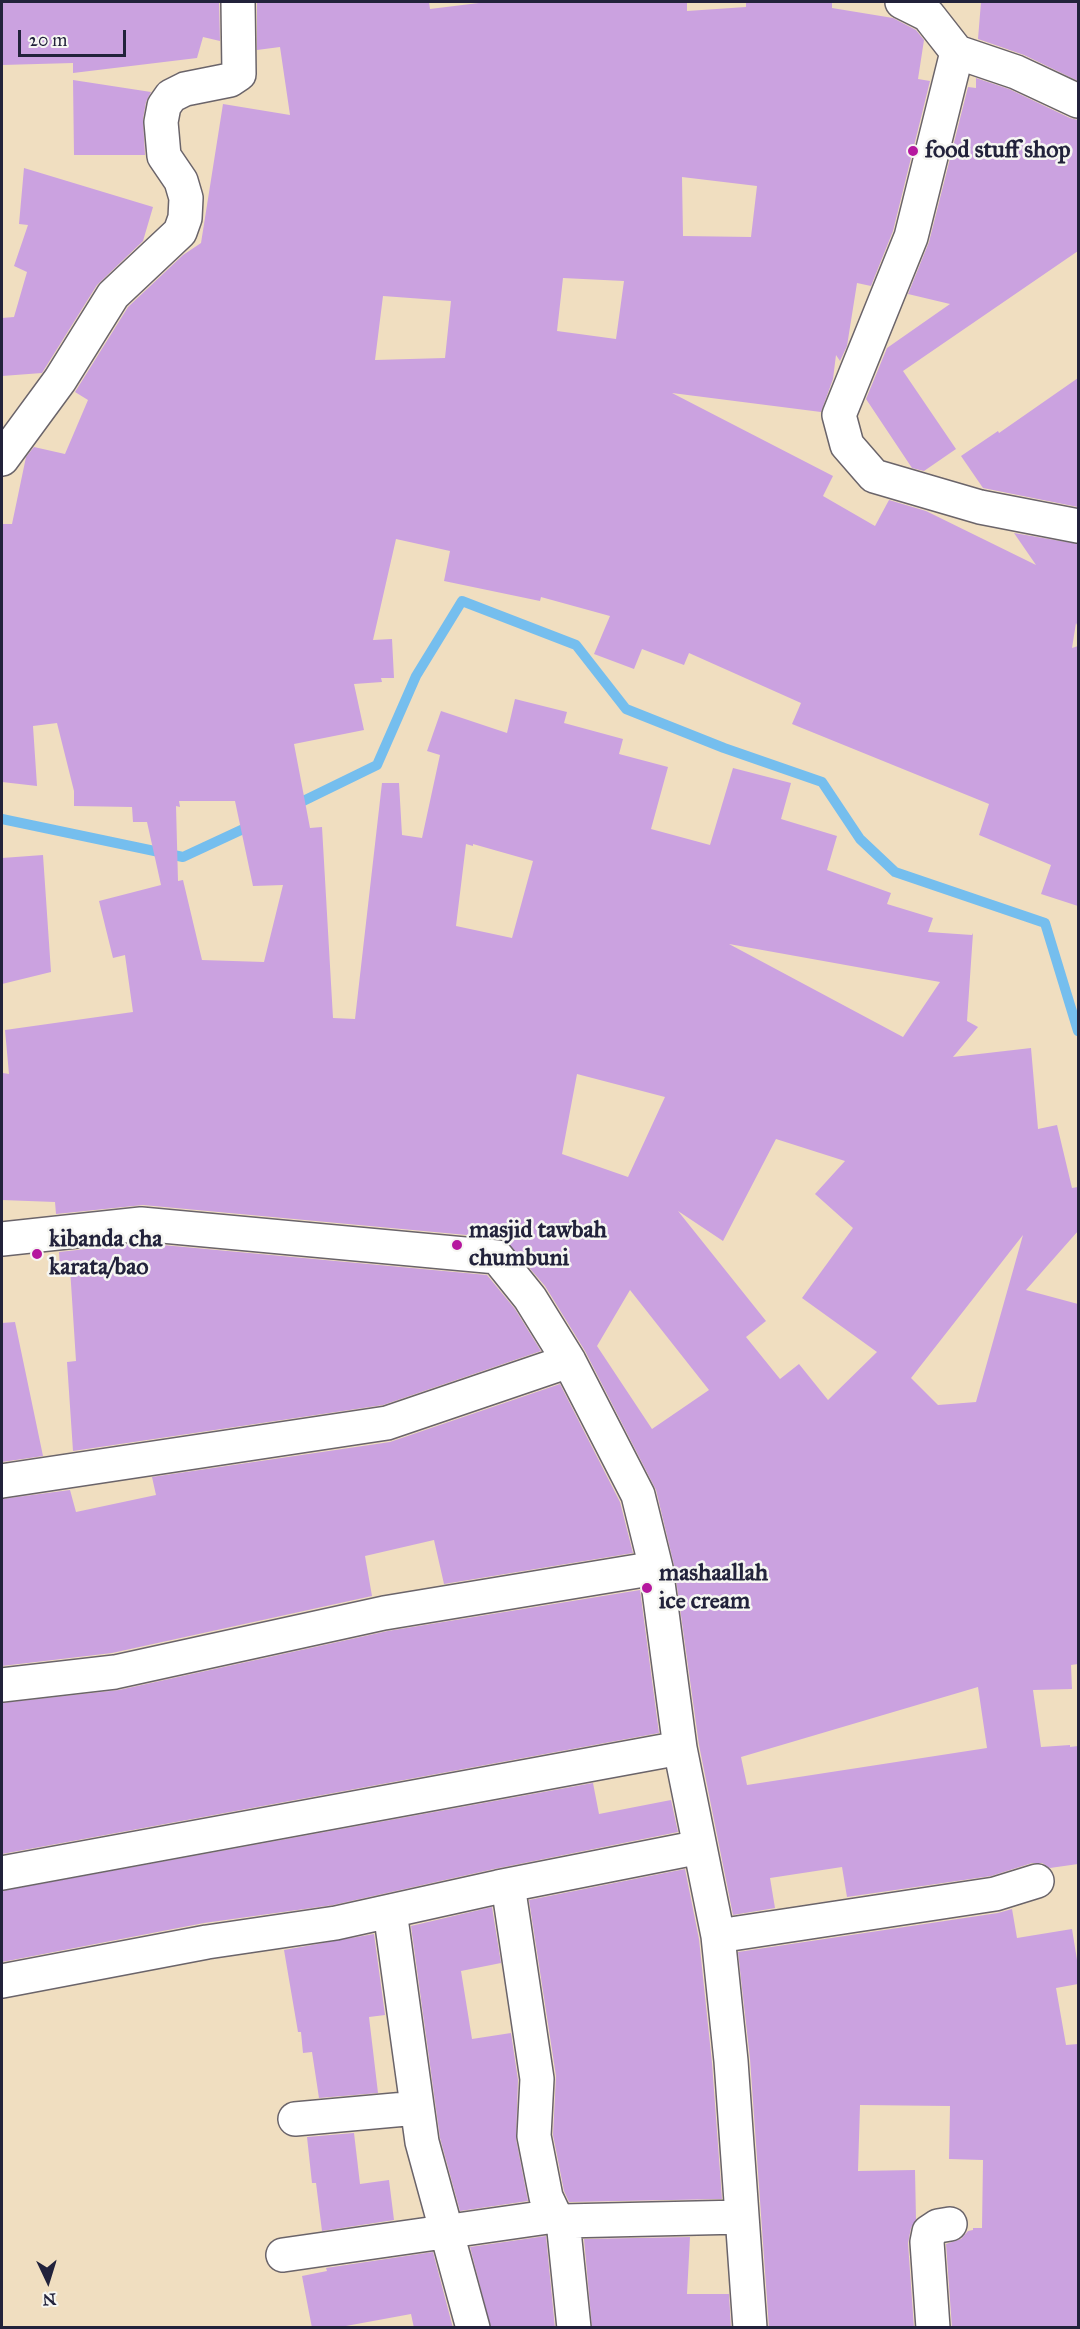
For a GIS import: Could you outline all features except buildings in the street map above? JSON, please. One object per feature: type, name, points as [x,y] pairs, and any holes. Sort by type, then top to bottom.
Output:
[{"type":"street","points":[[2,459],[60,381],[113,295],[180,232],[185,218],[186,198],[182,181],[164,156],[160,122],[164,106],[171,96],[185,89],[230,80],[239,74],[238,2]]},
{"type":"street","points":[[902,2],[928,15],[957,52],[1016,72],[1078,101]]},
{"type":"street","points":[[957,52],[911,237],[839,415],[847,445],[874,476],[980,507],[1078,526]]},
{"type":"street","points":[[2,1239],[141,1224],[497,1257],[530,1298],[569,1361],[638,1495],[656,1568],[680,1748],[718,1936],[750,2328]]},
{"type":"street","points":[[2,1481],[387,1423],[569,1361]]},
{"type":"street","points":[[2,1685],[115,1672],[384,1613],[656,1568]]},
{"type":"street","points":[[2,1873],[680,1748]]},
{"type":"street","points":[[2,1981],[207,1942],[336,1923],[508,1885],[700,1847]]},
{"type":"street","points":[[718,1936],[995,1894],[1037,1881]]},
{"type":"street","points":[[508,1885],[537,2079],[534,2136],[546,2197],[559,2219],[574,2328]]},
{"type":"street","points":[[390,1911],[422,2142],[445,2232],[470,2310],[473,2328]]},
{"type":"street","points":[[295,2120],[417,2108]]},
{"type":"street","points":[[283,2255],[445,2232],[559,2219],[742,2217]]},
{"type":"street","points":[[933,2328],[927,2242],[929,2232],[938,2226],[950,2224]]},
{"type":"waterway","points":[[293,806],[377,765],[416,676],[462,601],[576,645],[626,709],[724,748],[822,782],[860,839],[895,872],[1045,923],[1078,1031]]},
{"type":"waterway","points":[[2,819],[183,857],[254,824]]},
{"type":"place","name":"food stuff shop","points":[[913,151]]},
{"type":"place","name":"masjid tawbah chumbuni","points":[[457,1245]]},
{"type":"place","name":"kibanda cha karata/bao","points":[[37,1254]]},
{"type":"place","name":"mashaallah ice cream","points":[[647,1588]]}]
